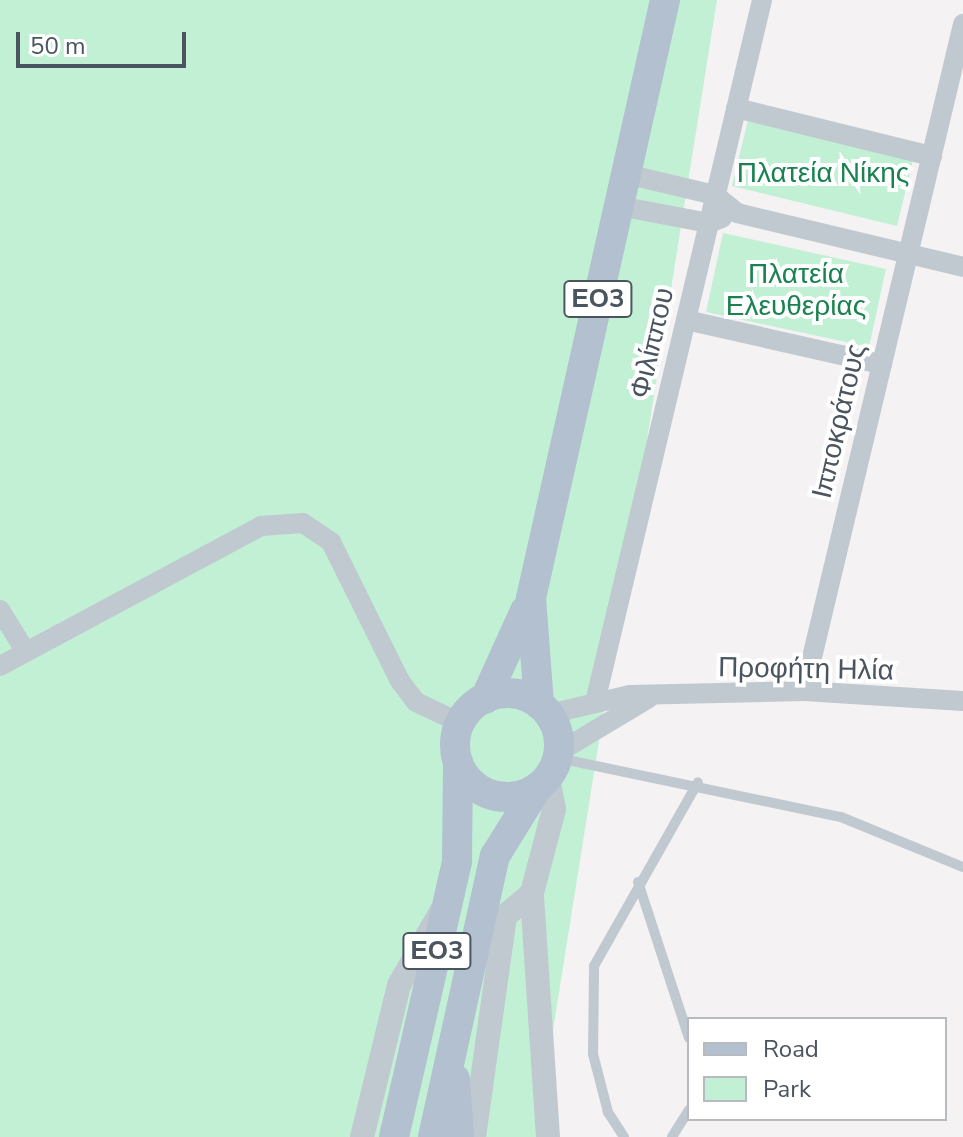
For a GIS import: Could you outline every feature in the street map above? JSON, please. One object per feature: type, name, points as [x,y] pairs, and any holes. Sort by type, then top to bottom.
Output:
[{"type":"main road","name":"ΕΟ3","points":[[394,1137],[460,835],[460,723],[485,699],[531,598],[665,0]]},
{"type":"main road","name":"ΕΟ3","points":[[433,1137],[495,856],[551,769],[531,598]]},
{"type":"main road","points":[[485,699],[513,694],[544,709]]},
{"type":"main road","points":[[458,762],[471,783],[492,795],[551,769]]},
{"type":"main road","points":[[453,1057],[459,1137]]},
{"type":"street","name":"Φιλίππου","points":[[596,698],[762,0]]},
{"type":"street","name":"Ιπποκράτους","points":[[804,691],[963,24]]},
{"type":"street","points":[[736,108],[932,156]]},
{"type":"street","points":[[626,174],[715,195],[737,213],[963,267]]},
{"type":"street","points":[[619,206],[709,223],[737,213]]},
{"type":"street","points":[[686,320],[882,364]]},
{"type":"street","points":[[0,666],[261,526],[303,523],[331,542],[400,681],[416,702],[460,723]]},
{"type":"street","points":[[0,610],[6,628],[26,652]]},
{"type":"street","name":"Προφήτη Ηλία","points":[[544,709],[596,698],[804,691],[963,701]]},
{"type":"street","points":[[548,1137],[532,893],[554,809],[551,769],[649,698]]},
{"type":"street","points":[[474,1137],[483,1033],[505,916],[532,893]]},
{"type":"street","points":[[362,1137],[399,985],[448,901]]},
{"type":"lane","points":[[551,769],[698,782],[841,817],[963,867]]},
{"type":"lane","points":[[624,1137],[608,1112],[593,1054],[589,995],[594,966],[638,882],[698,782]]},
{"type":"lane","points":[[638,882],[687,1032]]},
{"type":"lane","points":[[672,1137],[687,1113]]},
{"type":"green space","points":[[0,0],[717,0],[536,1137],[0,1137]]},
{"type":"green space","name":"Πλατεία Νίκης","points":[[748,120],[913,160],[897,226],[732,186]]},
{"type":"green space","name":"Πλατεία Ελευθερίας","points":[[723,233],[886,269],[869,347],[706,312]]}]
